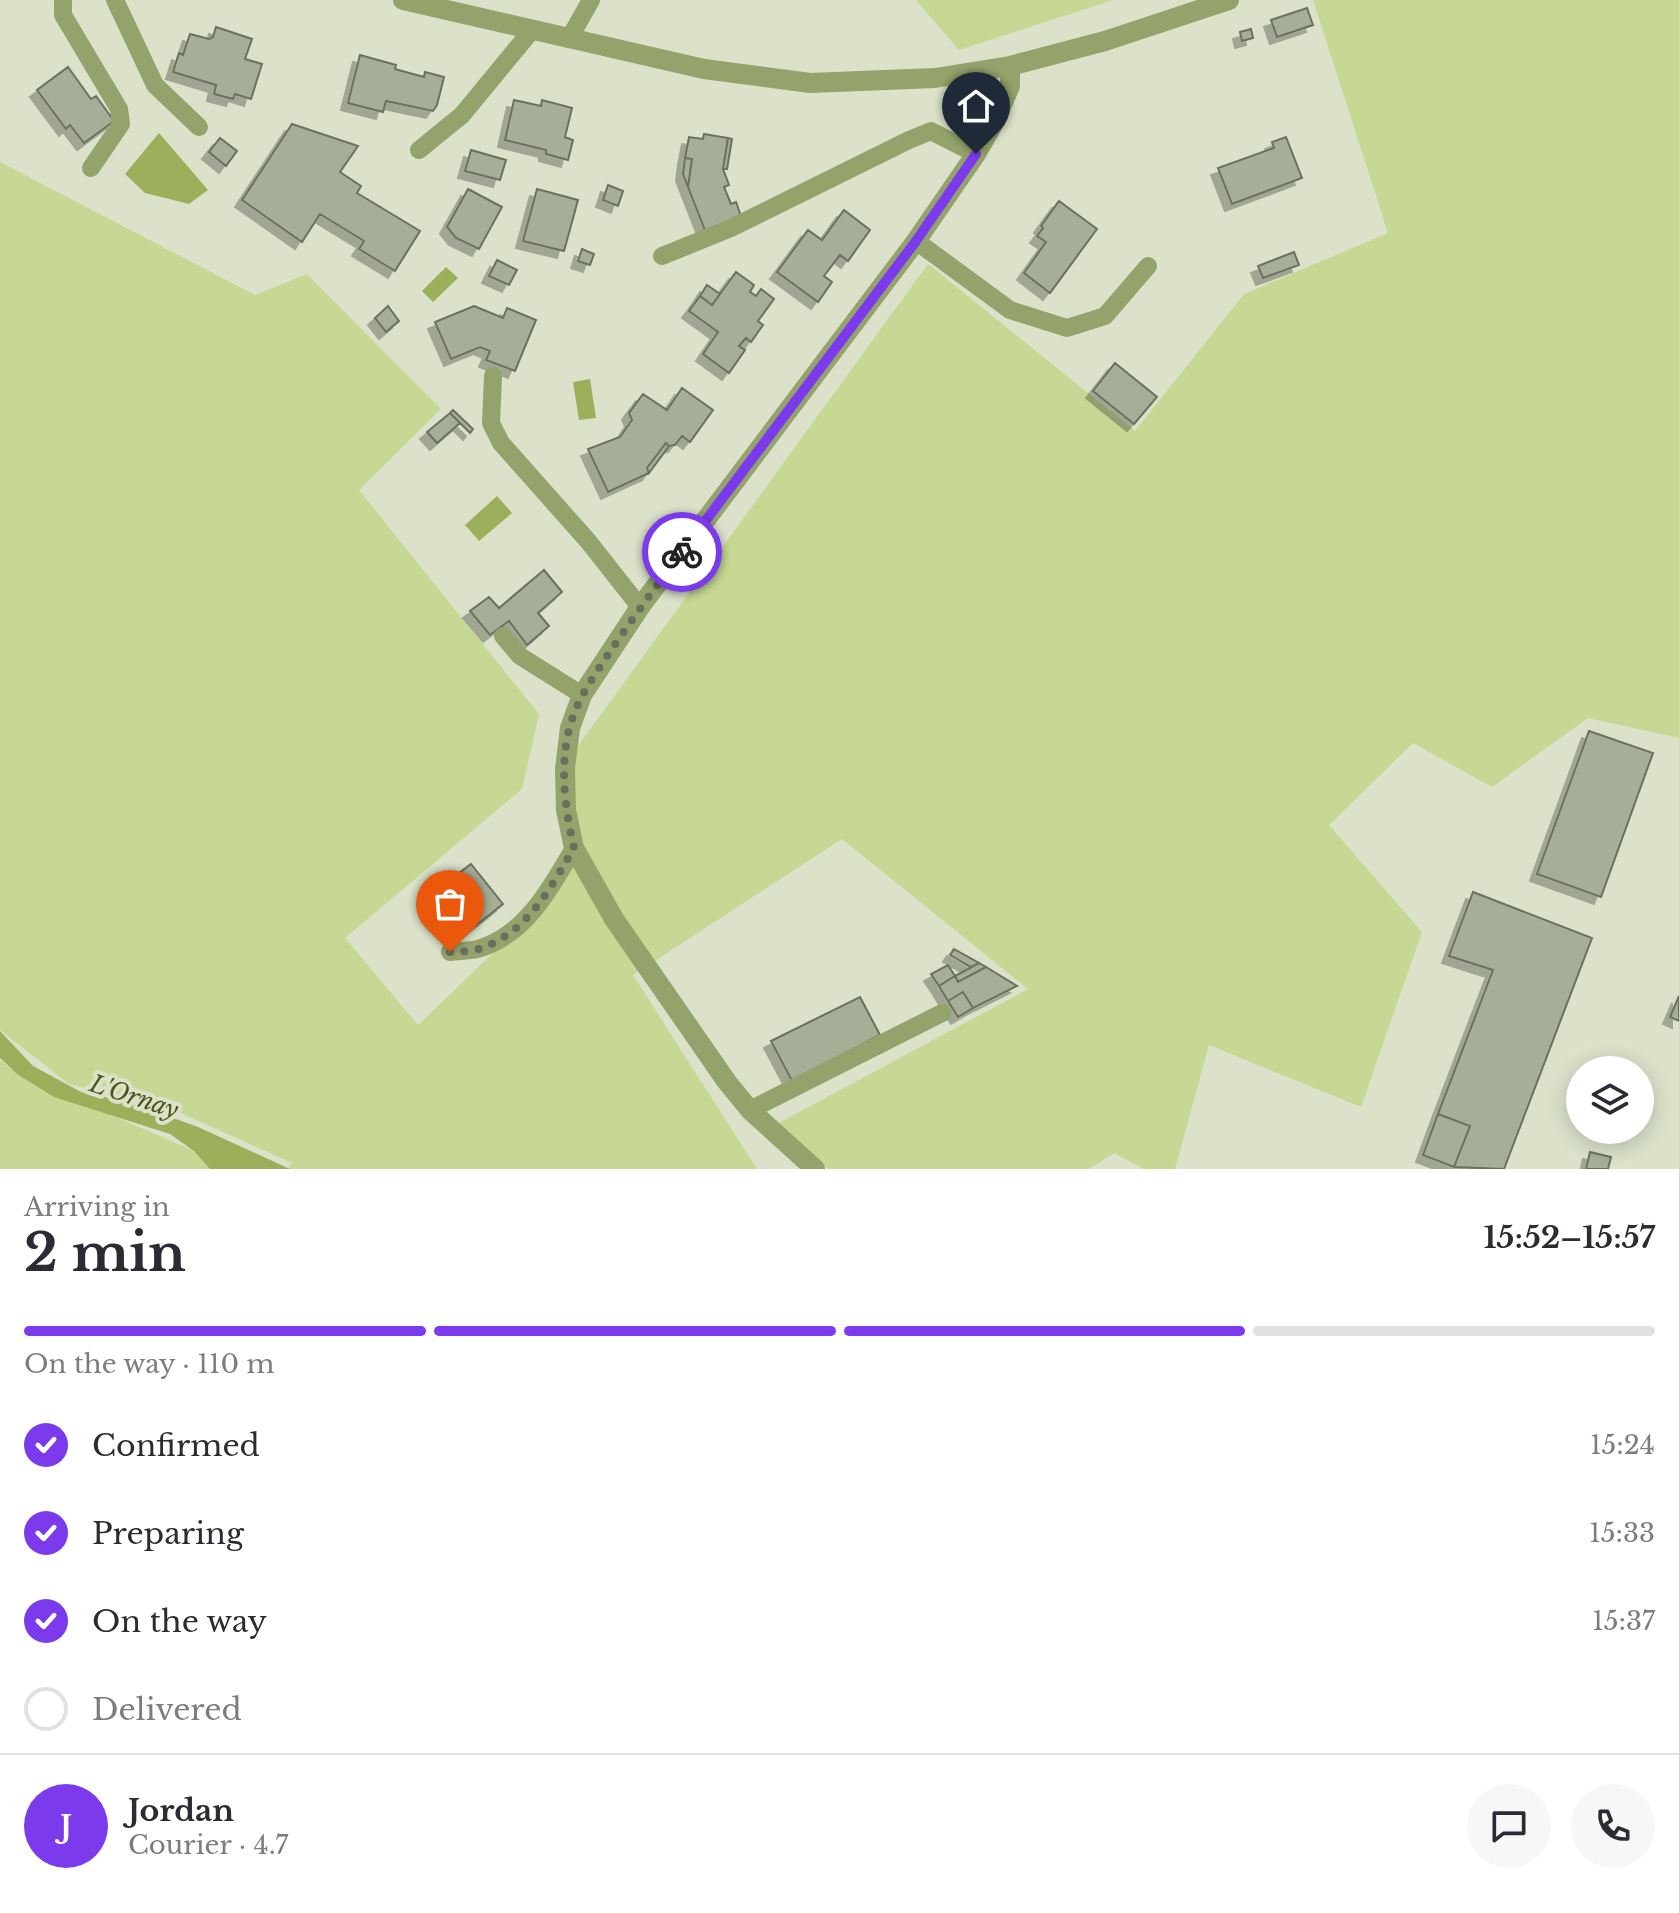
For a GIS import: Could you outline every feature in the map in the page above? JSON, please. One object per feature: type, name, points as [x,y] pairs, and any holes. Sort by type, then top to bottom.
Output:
[{"type":"street","points":[[403,0],[704,69],[810,83],[935,78],[1010,66],[1105,41],[1229,0]]},
{"type":"street","points":[[815,1169],[750,1110],[710,1058],[623,932],[574,848],[566,810],[565,769],[570,728],[582,695],[640,607],[916,241],[976,154],[1010,86],[1010,66]]},
{"type":"lane","points":[[63,0],[63,15],[119,109],[121,124],[91,168]]},
{"type":"lane","points":[[115,0],[155,85],[199,127]]},
{"type":"lane","points":[[569,39],[591,0]]},
{"type":"lane","points":[[419,150],[462,115],[532,30]]},
{"type":"lane","points":[[662,256],[731,228],[931,131],[976,154]]},
{"type":"lane","points":[[916,241],[1010,310],[1067,328],[1105,316],[1148,266]]},
{"type":"lane","points":[[493,376],[491,423],[501,443],[588,541],[640,607]]},
{"type":"lane","points":[[503,636],[520,656],[582,695]]},
{"type":"lane","points":[[450,952],[481,949],[518,929],[550,889],[574,848]]},
{"type":"lane","points":[[750,1110],[942,1013]]},
{"type":"shaded area","points":[[916,0],[1113,0],[959,50]]},
{"type":"shaded area","points":[[1313,0],[1679,0],[1679,738],[1588,718],[1492,787],[1413,743],[1329,825],[1422,932],[1361,1107],[1209,1045],[1175,1169],[1144,1169],[1114,1153],[1089,1169],[828,1169],[777,1124],[1028,989],[842,839],[633,975],[757,1169],[287,1169],[292,1163],[174,1110],[69,1084],[0,1030],[0,162],[255,295],[307,274],[441,409],[359,490],[539,714],[522,789],[345,938],[418,1025],[561,888],[578,746],[928,264],[1135,431],[1244,294],[1388,233]]},
{"type":"shaded area","points":[[159,133],[208,190],[189,204],[145,193],[125,174]]},
{"type":"shaded area","points":[[446,267],[458,278],[433,302],[422,291]]},
{"type":"shaded area","points":[[590,379],[596,418],[579,420],[573,382]]},
{"type":"shaded area","points":[[497,496],[512,513],[479,541],[465,525]]},
{"type":"shaded area","points":[[0,1031],[33,1066],[81,1092],[132,1103],[198,1127],[290,1169],[210,1169],[194,1151],[170,1134],[54,1097],[17,1074],[0,1058]]},
{"type":"shaded area","points":[[0,1060],[17,1074],[194,1151],[218,1169],[0,1169]]},
{"type":"building","points":[[1307,8],[1313,25],[1277,37],[1271,20]]},
{"type":"building","points":[[216,27],[252,39],[245,59],[262,64],[251,99],[235,94],[233,99],[214,94],[216,85],[173,72],[190,34],[209,39],[213,37]]},
{"type":"building","points":[[1251,29],[1253,38],[1242,41],[1240,32]]},
{"type":"building","points":[[360,55],[424,77],[425,72],[444,77],[433,111],[386,101],[383,112],[348,103]]},
{"type":"building","points":[[68,67],[91,99],[96,96],[114,121],[84,143],[70,125],[66,129],[37,90]]},
{"type":"building","points":[[514,100],[541,106],[542,100],[572,108],[565,137],[573,140],[568,160],[546,154],[546,150],[505,140]]},
{"type":"building","points":[[292,124],[358,146],[340,172],[361,186],[357,193],[420,231],[395,271],[359,249],[364,241],[320,214],[302,242],[242,200]]},
{"type":"building","points":[[704,134],[728,138],[723,169],[729,185],[724,187],[731,204],[736,202],[742,219],[706,233],[688,187],[692,159],[685,158],[689,137],[703,139]]},
{"type":"building","points":[[1286,137],[1302,178],[1232,204],[1218,168],[1274,148],[1272,142]]},
{"type":"building","points":[[220,138],[237,151],[226,166],[209,152]]},
{"type":"building","points":[[728,138],[732,139],[727,169],[723,169]]},
{"type":"building","points":[[471,150],[506,160],[500,180],[465,171]]},
{"type":"building","points":[[685,158],[692,159],[688,187],[683,174]]},
{"type":"building","points":[[608,185],[623,191],[618,206],[603,200]]},
{"type":"building","points":[[468,189],[502,207],[479,249],[456,238],[447,227]]},
{"type":"building","points":[[537,189],[578,200],[564,251],[523,241]]},
{"type":"building","points":[[1059,201],[1097,229],[1050,293],[1024,273],[1046,242],[1037,236]]},
{"type":"building","points":[[844,210],[870,230],[848,261],[840,255],[824,276],[832,282],[818,302],[777,272],[808,230],[822,240]]},
{"type":"building","points":[[582,249],[594,254],[590,265],[578,261]]},
{"type":"building","points":[[1294,252],[1299,265],[1263,278],[1258,266]]},
{"type":"building","points":[[497,260],[517,270],[509,285],[489,276]]},
{"type":"building","points":[[736,272],[754,285],[750,292],[756,296],[761,289],[774,299],[758,321],[763,325],[751,342],[746,338],[739,346],[745,350],[729,373],[703,354],[718,332],[689,311],[700,296],[712,305]]},
{"type":"building","points":[[707,285],[720,294],[712,305],[700,296]]},
{"type":"building","points":[[388,306],[399,321],[386,332],[375,318]]},
{"type":"building","points":[[474,306],[503,318],[507,308],[536,320],[515,371],[486,360],[490,351],[480,347],[451,359],[435,322]]},
{"type":"building","points":[[1115,363],[1157,397],[1134,424],[1093,391]]},
{"type":"building","points":[[682,388],[713,410],[690,442],[682,436],[675,445],[666,443],[647,468],[649,473],[608,492],[588,449],[620,437],[632,420],[629,413],[643,394],[667,410]]},
{"type":"building","points":[[453,410],[473,429],[470,433],[450,413]]},
{"type":"building","points":[[450,413],[460,423],[437,443],[427,432]]},
{"type":"building","points":[[666,443],[669,446],[649,473],[647,468]]},
{"type":"building","points":[[544,570],[562,592],[538,613],[549,626],[527,645],[509,621],[490,635],[470,611],[489,597],[499,608]]},
{"type":"building","points":[[1589,731],[1653,753],[1601,897],[1537,874]]},
{"type":"building","points":[[471,864],[503,904],[464,935],[447,914],[456,907],[441,887]]},
{"type":"building","points":[[1473,892],[1592,938],[1504,1169],[1454,1167],[1470,1126],[1438,1114],[1493,970],[1449,956]]},
{"type":"building","points":[[954,949],[979,963],[971,967],[950,955]]},
{"type":"building","points":[[979,963],[986,967],[958,982],[955,976]]},
{"type":"building","points":[[948,965],[955,976],[939,986],[931,974]]},
{"type":"building","points":[[986,967],[1017,986],[973,1008],[963,992],[948,1001],[939,986],[955,976],[958,982]]},
{"type":"building","points":[[963,992],[973,1008],[958,1017],[948,1001]]},
{"type":"building","points":[[1679,996],[1679,1021],[1670,1017]]},
{"type":"building","points":[[860,997],[880,1035],[792,1081],[771,1041]]},
{"type":"building","points":[[1438,1114],[1470,1126],[1454,1167],[1423,1155]]},
{"type":"building","points":[[1590,1152],[1611,1157],[1608,1169],[1586,1169]]},
{"type":"way so far","points":[[450,952],[481,949],[518,929],[550,889],[574,848],[566,810],[565,769],[570,728],[582,695],[640,607],[682,552]]},
{"type":"route","points":[[682,552],[916,241],[976,154]]},
{"type":"water label","name":"L'Ornay","points":[[134,1097]]}]
